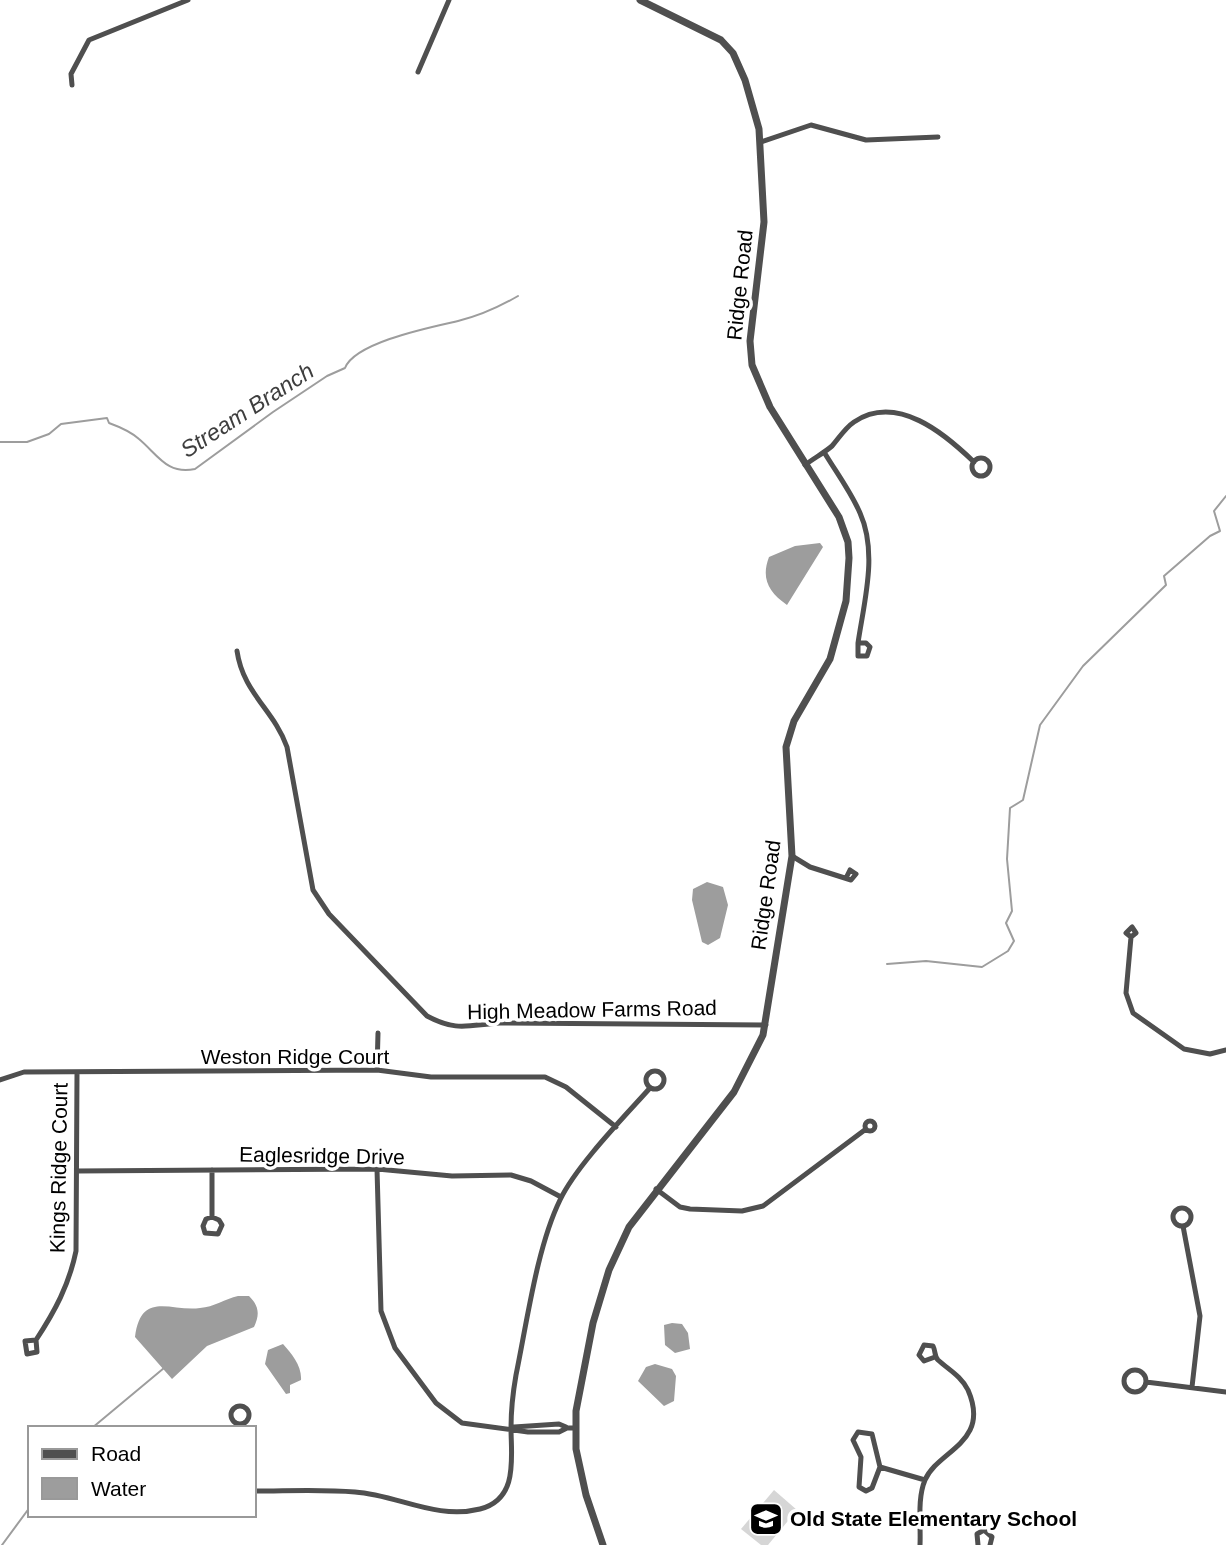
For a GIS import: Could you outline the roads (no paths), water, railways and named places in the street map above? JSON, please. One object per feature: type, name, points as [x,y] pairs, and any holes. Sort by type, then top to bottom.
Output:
[{"type":"street","points":[[72,85],[71,74],[89,40],[188,0]]},
{"type":"street","points":[[418,72],[449,0]]},
{"type":"street","name":"Ridge Road","points":[[603,1545],[580,1472],[576,1428],[587,1349],[609,1270],[629,1227],[734,1091],[749,1068],[766,1025],[792,856],[786,747],[794,721],[830,659],[846,601],[849,568],[844,528],[756,379],[750,355],[764,222],[761,142],[745,80],[727,47],[711,33],[640,0]]},
{"type":"street","points":[[761,142],[811,125],[846,136],[876,141],[938,137]]},
{"type":"street","points":[[805,465],[824,452],[856,421],[872,415],[891,414],[930,424],[974,462]]},
{"type":"street","points":[[824,452],[855,502],[866,531],[869,554],[858,643]]},
{"type":"street","name":"High Meadow Farms Road","points":[[237,651],[240,671],[246,685],[282,734],[287,747],[313,891],[329,914],[427,1016],[446,1025],[466,1028],[500,1023],[766,1025]]},
{"type":"street","points":[[792,856],[820,871],[847,876]]},
{"type":"street","points":[[1131,937],[1126,993],[1133,1013],[1184,1049],[1210,1054],[1226,1050]]},
{"type":"street","points":[[377,1070],[378,1033]]},
{"type":"street","name":"Weston Ridge Court","points":[[0,1080],[24,1072],[377,1070],[431,1077],[545,1077],[566,1087],[616,1127]]},
{"type":"street","name":"Kings Ridge Court","points":[[36,1340],[57,1308],[72,1268],[78,1233],[77,1073]]},
{"type":"street","points":[[256,1492],[356,1492],[427,1510],[481,1509],[496,1500],[508,1487],[513,1466],[511,1427],[516,1378],[549,1227],[561,1197],[650,1087]]},
{"type":"street","points":[[656,1189],[680,1207],[753,1210],[771,1202],[810,1168],[866,1129]]},
{"type":"street","points":[[377,1169],[378,1297],[395,1348],[436,1403],[453,1419],[472,1425],[511,1427],[528,1432],[559,1432],[567,1427],[576,1428]]},
{"type":"street","name":"Eaglesridge Drive","points":[[77,1171],[377,1169],[452,1176],[511,1175],[531,1181],[561,1197]]},
{"type":"street","points":[[212,1170],[212,1217]]},
{"type":"street","points":[[1183,1226],[1200,1316],[1192,1387]]},
{"type":"street","points":[[920,1545],[921,1500],[925,1480],[933,1466],[960,1446],[972,1416],[966,1386],[935,1357]]},
{"type":"street","points":[[1136,1370],[1145,1375],[1146,1382],[1136,1392],[1129,1390],[1124,1380],[1130,1371],[1136,1370]]},
{"type":"street","points":[[1146,1382],[1226,1392]]},
{"type":"street","points":[[858,1432],[872,1434],[880,1467],[872,1488],[861,1489],[857,1481],[860,1457],[853,1440],[858,1432]]},
{"type":"street","points":[[880,1467],[925,1480]]},
{"type":"street","points":[[978,1545],[977,1534],[984,1530],[992,1537],[990,1545]]},
{"type":"water","points":[[820,543],[823,547],[787,605],[775,595],[768,584],[766,572],[769,557],[795,546]]},
{"type":"water","points":[[707,882],[723,887],[728,905],[720,938],[708,945],[702,942],[692,900],[693,889]]},
{"type":"water","points":[[238,1296],[249,1296],[255,1303],[258,1314],[254,1327],[207,1346],[172,1379],[135,1337],[138,1322],[151,1308],[205,1307]]},
{"type":"water","points":[[682,1324],[688,1333],[690,1349],[675,1353],[665,1345],[664,1325]]},
{"type":"water","points":[[283,1344],[296,1360],[301,1375],[301,1380],[290,1385],[290,1393],[286,1394],[265,1364],[268,1350]]},
{"type":"water","points":[[655,1364],[672,1369],[676,1376],[674,1401],[664,1406],[638,1381],[646,1367]]},
{"type":"waterway","name":"Stream Branch","points":[[0,442],[27,442],[49,434],[61,424],[107,418],[109,423],[136,436],[170,466],[185,470],[195,469],[273,412],[327,376],[345,368],[363,351],[396,337],[474,317],[518,296]]},
{"type":"waterway","points":[[887,964],[926,961],[982,967],[1008,951],[1014,941],[1006,923],[1012,911],[1007,859],[1010,808],[1023,800],[1040,725],[1083,666],[1166,585],[1164,576],[1210,536],[1220,531],[1214,511],[1226,496]]},
{"type":"waterway","points":[[94,1426],[164,1368]]},
{"type":"waterway","points":[[2,1545],[28,1510]]},
{"type":"place","name":"Old State Elementary School","points":[[766,1519]]}]
